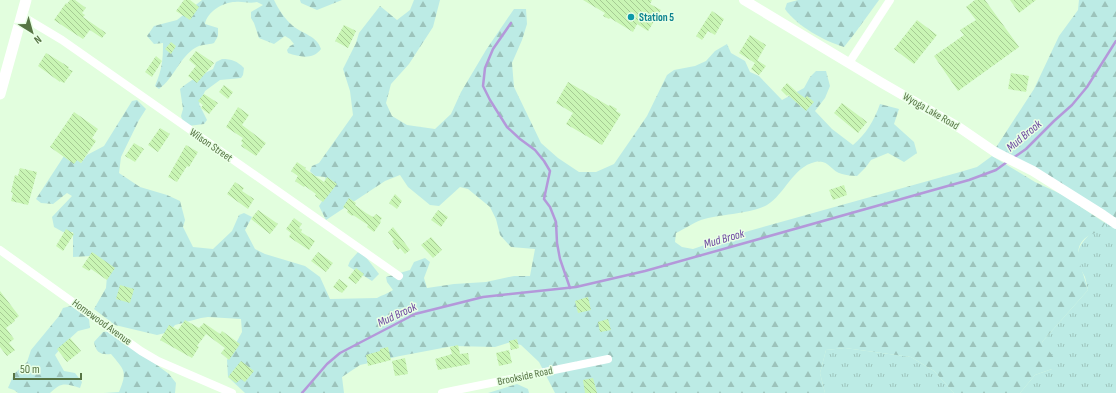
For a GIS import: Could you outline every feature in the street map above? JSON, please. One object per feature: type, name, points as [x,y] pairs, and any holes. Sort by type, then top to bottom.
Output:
[{"type":"main road","points":[[0,94],[4,62],[22,16],[26,0]]},
{"type":"street","name":"Wyoga Lake Road","points":[[744,0],[960,128],[995,152],[1033,171],[1116,224]]},
{"type":"street","points":[[849,62],[890,0]]},
{"type":"street","name":"Wilson Street","points":[[22,16],[62,40],[399,276]]},
{"type":"street","name":"Homewood Avenue","points":[[0,250],[140,351],[158,361],[232,393]]},
{"type":"street","name":"Brookside Road","points":[[442,393],[608,359]]},
{"type":"green space","points":[[202,0],[274,0],[282,14],[290,23],[297,29],[313,38],[321,49],[314,55],[306,57],[288,53],[287,50],[294,44],[285,36],[274,44],[259,38],[251,18],[251,12],[263,5],[257,2],[230,2],[216,8],[206,20],[205,24],[218,28],[218,36],[214,43],[200,46],[190,52],[169,79],[159,89],[155,86],[162,65],[163,43],[154,44],[147,36],[154,26],[177,20]]},
{"type":"green space","points":[[300,0],[342,0],[317,10],[301,3]]},
{"type":"green space","points":[[414,0],[440,0],[433,27],[409,64],[391,84],[386,103],[392,116],[407,125],[435,129],[451,114],[461,92],[486,50],[514,9],[526,9],[527,24],[512,63],[514,87],[541,143],[558,158],[579,172],[596,172],[614,164],[647,116],[667,75],[674,70],[695,66],[706,61],[715,51],[727,44],[731,53],[745,61],[750,72],[759,76],[782,100],[804,88],[810,77],[816,71],[826,71],[830,86],[825,98],[815,111],[832,129],[853,145],[869,127],[880,104],[899,109],[894,124],[914,142],[917,153],[904,162],[888,153],[871,160],[857,176],[845,175],[823,162],[815,162],[807,165],[795,175],[779,194],[767,205],[753,210],[701,220],[676,233],[675,242],[682,247],[693,249],[731,236],[960,172],[977,167],[992,156],[1035,182],[1063,195],[1105,223],[1101,231],[1090,235],[1079,247],[1078,255],[1088,290],[1042,342],[1057,361],[1052,369],[1035,375],[1020,393],[954,393],[934,371],[911,357],[845,348],[826,350],[820,373],[825,393],[555,393],[539,362],[521,345],[511,342],[495,347],[453,346],[360,365],[342,377],[344,393],[245,393],[228,377],[227,360],[242,332],[241,319],[201,318],[175,325],[169,332],[157,335],[115,325],[94,309],[106,288],[107,276],[90,256],[73,257],[73,232],[63,232],[54,227],[52,217],[72,196],[67,193],[53,204],[41,203],[36,199],[64,156],[77,160],[81,163],[87,155],[104,146],[132,101],[137,100],[146,109],[121,157],[119,173],[140,187],[167,195],[180,201],[185,220],[183,227],[193,247],[213,249],[232,231],[239,215],[244,213],[252,217],[245,230],[255,249],[265,254],[305,266],[320,277],[330,299],[377,298],[389,293],[393,290],[387,282],[386,277],[410,270],[414,262],[425,258],[430,262],[424,278],[427,288],[454,284],[486,282],[514,276],[530,276],[535,249],[511,247],[500,235],[496,219],[490,207],[468,189],[460,187],[439,206],[430,205],[408,187],[400,175],[385,181],[326,220],[319,206],[329,190],[325,177],[315,176],[310,171],[312,166],[319,163],[353,115],[350,91],[343,69],[356,43],[359,33],[380,6],[397,20],[410,10]]},
{"type":"green space","points":[[798,0],[879,0],[844,47],[828,41],[812,32],[790,15],[785,9],[787,3]]},
{"type":"green space","points":[[1079,0],[1116,0],[1116,224],[995,149],[1034,89],[1059,36],[1078,10]]},
{"type":"green space","points":[[222,59],[232,60],[239,64],[244,68],[243,75],[241,78],[220,80],[205,91],[199,104],[207,120],[204,124],[188,126],[183,122],[181,116],[183,109],[180,89],[192,80],[213,69],[216,62]]},
{"type":"green space","points":[[1103,215],[1116,224],[1116,393],[1020,393],[1035,375],[1052,369],[1042,342],[1088,290],[1085,277],[1079,266],[1078,252],[1084,240],[1105,223]]},
{"type":"green space","points":[[358,252],[365,256],[379,274],[372,281],[348,266],[350,261]]},
{"type":"green space","points":[[71,306],[89,319],[90,328],[78,331],[55,355],[64,371],[75,373],[82,382],[80,388],[64,384],[60,385],[50,393],[18,393],[8,388],[14,374],[27,362],[31,350],[59,316],[63,308]]},
{"type":"green space","points":[[111,331],[169,374],[176,383],[175,393],[104,393],[119,392],[124,375],[122,368],[111,354],[104,354],[98,351],[95,346],[94,342],[103,332]]},
{"type":"green space","points":[[845,348],[911,357],[934,371],[954,393],[825,393],[820,373],[826,350]]},
{"type":"green space","points":[[517,384],[528,389],[529,393],[488,393]]},
{"type":"building","points":[[70,0],[75,0],[86,8],[82,13],[85,15],[83,17],[106,33],[102,38],[90,30],[83,39],[54,20],[66,3],[67,4]]},
{"type":"building","points":[[184,0],[190,0],[199,7],[190,20],[176,11]]},
{"type":"building","name":"Station 5","points":[[583,0],[652,0],[650,4],[661,10],[648,31],[637,24],[633,32],[610,18],[609,19],[603,16],[605,13]]},
{"type":"building","points":[[975,0],[985,0],[1019,47],[958,91],[934,56],[964,35],[960,30],[976,20],[966,7]]},
{"type":"building","points":[[1010,0],[1036,0],[1019,13]]},
{"type":"building","points":[[712,11],[724,19],[715,35],[708,31],[702,40],[696,36]]},
{"type":"building","points":[[917,20],[937,35],[914,64],[894,49]]},
{"type":"building","points":[[344,25],[356,31],[348,48],[335,41]]},
{"type":"building","points":[[750,35],[766,45],[757,60],[766,66],[759,75],[751,69],[755,63],[739,53]]},
{"type":"building","points":[[171,42],[176,46],[171,54],[165,49]]},
{"type":"building","points":[[196,51],[214,63],[197,83],[188,76],[196,66],[189,60]]},
{"type":"building","points":[[46,53],[73,71],[64,83],[60,82],[38,66]]},
{"type":"building","points":[[156,56],[162,61],[152,77],[145,72]]},
{"type":"building","points":[[1011,73],[1029,76],[1026,92],[1008,89]]},
{"type":"building","points":[[568,82],[609,106],[610,105],[617,109],[616,111],[621,114],[602,145],[566,124],[573,113],[556,103]]},
{"type":"building","points":[[787,83],[805,98],[807,96],[814,102],[806,111],[781,90]]},
{"type":"building","points":[[224,85],[233,92],[228,99],[219,92]]},
{"type":"building","points":[[204,94],[218,103],[209,114],[201,108],[203,105],[198,101]]},
{"type":"building","points":[[842,103],[867,122],[858,133],[834,113]]},
{"type":"building","points":[[238,107],[249,115],[242,125],[266,143],[256,156],[241,146],[243,143],[241,141],[243,138],[226,127]]},
{"type":"building","points":[[74,112],[98,129],[92,138],[96,141],[81,163],[77,160],[74,164],[50,147]]},
{"type":"building","points":[[160,128],[170,134],[158,152],[148,145]]},
{"type":"building","points":[[134,143],[144,149],[135,162],[125,156]]},
{"type":"building","points":[[186,145],[198,152],[189,167],[187,166],[177,182],[168,177]]},
{"type":"building","points":[[297,162],[324,182],[327,177],[337,184],[323,202],[315,196],[316,194],[295,181],[298,176],[291,171]]},
{"type":"building","points":[[20,168],[37,172],[28,205],[11,201],[13,193],[11,192],[15,175],[18,176]]},
{"type":"building","points":[[235,182],[244,188],[242,191],[254,199],[248,209],[227,194]]},
{"type":"building","points":[[844,185],[847,195],[833,200],[829,190]]},
{"type":"building","points":[[395,194],[402,201],[397,209],[389,203]]},
{"type":"building","points":[[349,198],[356,203],[355,205],[366,213],[373,217],[376,214],[382,218],[374,232],[367,227],[368,225],[353,215],[352,216],[347,212],[348,210],[343,207]]},
{"type":"building","points":[[258,210],[278,224],[270,234],[251,219]]},
{"type":"building","points":[[438,210],[448,217],[441,227],[431,220]]},
{"type":"building","points":[[294,218],[302,224],[299,228],[302,230],[301,232],[315,241],[309,250],[289,237],[291,233],[286,229]]},
{"type":"building","points":[[393,227],[410,250],[405,254],[400,248],[398,250],[392,241],[394,240],[388,232]]},
{"type":"building","points":[[66,229],[74,234],[63,251],[56,246]]},
{"type":"building","points":[[431,237],[442,250],[433,258],[421,245]]},
{"type":"building","points":[[92,252],[115,268],[107,280],[91,269],[89,271],[82,267]]},
{"type":"building","points":[[318,252],[333,263],[326,272],[311,261]]},
{"type":"building","points":[[356,268],[364,274],[356,284],[348,278]]},
{"type":"building","points":[[339,279],[348,286],[342,293],[333,287]]},
{"type":"building","points":[[120,285],[134,289],[130,303],[116,299]]},
{"type":"building","points":[[0,291],[19,316],[6,328],[14,339],[9,343],[15,350],[7,356],[0,347]]},
{"type":"building","points":[[588,297],[591,310],[578,313],[575,301]]},
{"type":"building","points":[[608,319],[611,330],[600,332],[598,322]]},
{"type":"building","points":[[185,320],[199,328],[204,323],[220,334],[222,331],[240,344],[229,360],[221,353],[225,348],[206,334],[197,346],[199,347],[192,358],[160,340],[169,325],[178,330]]},
{"type":"building","points":[[70,338],[81,351],[67,362],[57,349]]},
{"type":"building","points":[[517,339],[519,348],[511,350],[509,341]]},
{"type":"building","points":[[458,345],[460,354],[468,353],[470,364],[438,370],[435,359],[452,354],[450,347]]},
{"type":"building","points":[[388,347],[391,360],[368,366],[366,355]]},
{"type":"building","points":[[509,350],[512,363],[499,366],[496,353]]},
{"type":"building","points":[[405,358],[408,374],[395,376],[392,361]]},
{"type":"building","points":[[241,361],[254,371],[245,382],[241,379],[236,383],[228,377]]},
{"type":"building","points":[[593,378],[597,393],[585,393],[583,380]]},
{"type":"waterway","points":[[511,23],[493,49],[485,68],[483,86],[507,127],[535,150],[550,171],[544,199],[550,207],[556,222],[557,243],[560,259],[570,288]]},
{"type":"waterway","name":"Mud Brook","points":[[1013,158],[1026,149],[1072,105],[1087,87],[1116,41]]},
{"type":"waterway","name":"Mud Brook","points":[[302,393],[327,364],[340,353],[415,314],[483,297],[576,287],[645,271],[969,180],[996,170],[1007,162]]},
{"type":"place","name":"Station 5","points":[[631,17]]}]
